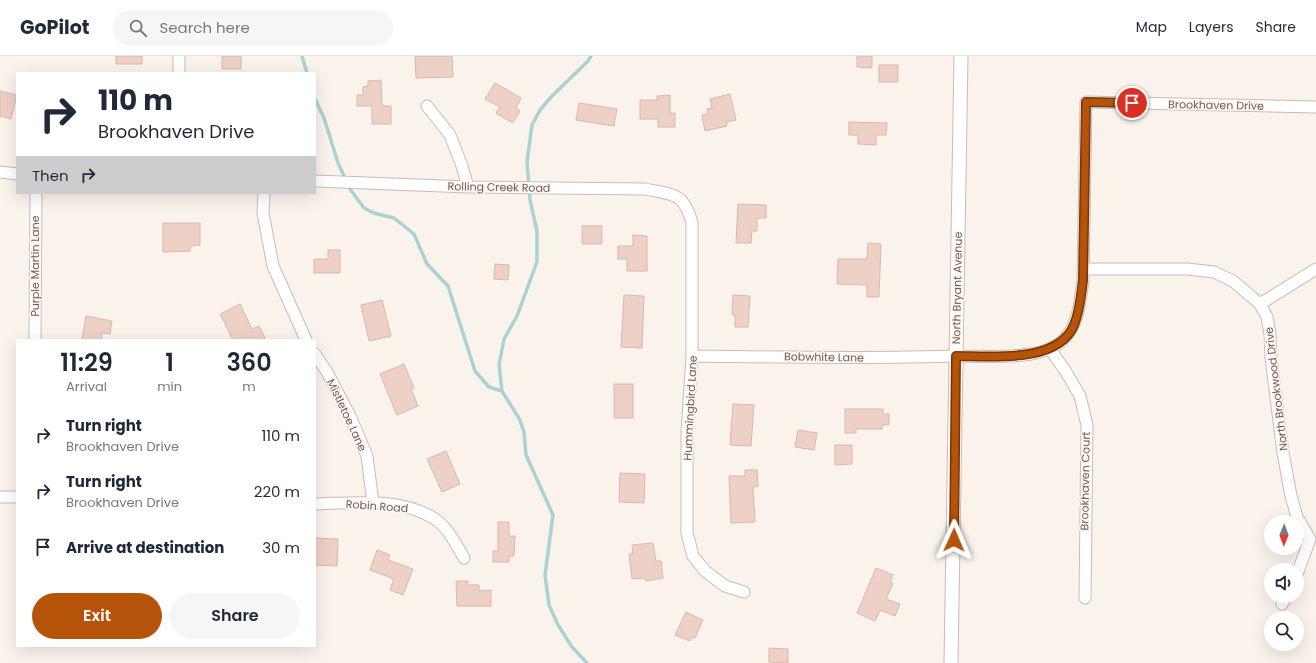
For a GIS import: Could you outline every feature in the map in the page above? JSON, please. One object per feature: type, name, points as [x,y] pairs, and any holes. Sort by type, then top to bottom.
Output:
[{"type":"street","points":[[178,72],[179,56]]},
{"type":"street","name":"North Bryant Avenue","points":[[951,663],[961,56]]},
{"type":"street","name":"Brookhaven Drive","points":[[956,356],[1024,354],[1050,349],[1062,342],[1073,327],[1080,305],[1083,268],[1086,102],[1316,107]]},
{"type":"street","points":[[427,106],[450,135],[468,187]]},
{"type":"street","points":[[0,172],[16,174]]},
{"type":"street","name":"Rolling Creek Road","points":[[316,181],[468,187],[645,189],[681,198]]},
{"type":"street","name":"Purple Martin Lane","points":[[35,339],[36,194]]},
{"type":"street","points":[[264,194],[263,213],[273,266],[306,339]]},
{"type":"street","name":"Hummingbird Lane","points":[[681,198],[689,209],[692,223],[692,356],[687,432],[687,533],[693,556],[705,571],[725,586],[744,592]]},
{"type":"street","name":"North Brookwood Drive","points":[[1083,268],[1187,269],[1214,272],[1233,281],[1260,304],[1267,317],[1270,334],[1271,358],[1283,453],[1291,496],[1297,517],[1313,539]]},
{"type":"street","points":[[1260,304],[1316,269]]},
{"type":"street","name":"Brookhaven Court","points":[[1050,349],[1080,396],[1086,425],[1084,598]]},
{"type":"street","name":"Mistletoe Lane","points":[[316,356],[327,372],[367,456],[373,503]]},
{"type":"street","name":"Bobwhite Lane","points":[[692,356],[921,358],[956,356]]},
{"type":"street","points":[[0,497],[16,497]]},
{"type":"street","name":"Robin Road","points":[[316,504],[373,503],[413,508],[436,520],[452,536],[464,558]]},
{"type":"street","points":[[1302,563],[1313,539]]},
{"type":"building","points":[[116,56],[142,56],[142,64],[116,64]]},
{"type":"building","points":[[222,56],[241,56],[241,69],[222,69]]},
{"type":"building","points":[[415,56],[452,56],[453,77],[416,78]]},
{"type":"building","points":[[857,56],[872,56],[872,68],[857,67]]},
{"type":"building","points":[[879,65],[898,65],[898,82],[879,82]]},
{"type":"building","points":[[381,80],[382,106],[391,106],[391,124],[372,124],[372,106],[357,106],[357,95],[363,95],[363,87],[368,86],[368,81]]},
{"type":"building","points":[[495,83],[521,98],[516,108],[520,111],[513,123],[496,113],[500,107],[485,99]]},
{"type":"building","points":[[0,91],[16,95],[11,119],[0,116]]},
{"type":"building","points":[[730,94],[736,120],[726,122],[727,126],[705,131],[702,115],[708,114],[707,109],[712,108],[710,99]]},
{"type":"building","points":[[670,95],[670,114],[675,113],[675,127],[658,127],[658,119],[640,119],[640,100],[657,100],[657,96]]},
{"type":"building","points":[[579,103],[617,109],[614,126],[576,120]]},
{"type":"building","points":[[849,122],[887,123],[886,135],[876,135],[876,145],[858,144],[858,135],[849,135]]},
{"type":"building","points":[[738,204],[766,205],[766,218],[757,218],[757,231],[752,231],[751,243],[736,243]]},
{"type":"building","points":[[163,223],[200,223],[200,245],[190,246],[190,251],[163,252]]},
{"type":"building","points":[[582,226],[602,226],[602,244],[582,244]]},
{"type":"building","points":[[633,235],[647,236],[647,271],[627,271],[627,259],[618,259],[618,246],[633,246]]},
{"type":"building","points":[[868,243],[881,244],[879,297],[867,297],[867,285],[837,284],[838,259],[867,259]]},
{"type":"building","points":[[328,250],[340,250],[340,273],[314,273],[314,259],[328,259]]},
{"type":"building","points":[[495,264],[509,265],[508,280],[494,279]]},
{"type":"building","points":[[624,295],[644,296],[642,348],[621,347]]},
{"type":"building","points":[[733,295],[750,296],[748,327],[735,327],[735,315],[732,315]]},
{"type":"building","points":[[382,300],[391,336],[369,341],[361,305]]},
{"type":"building","points":[[240,304],[252,329],[259,326],[266,339],[232,339],[220,314]]},
{"type":"building","points":[[86,316],[112,321],[110,334],[102,333],[101,339],[82,339]]},
{"type":"building","points":[[404,364],[414,388],[411,389],[418,406],[397,415],[380,374]]},
{"type":"building","points":[[614,384],[633,384],[633,418],[614,418]]},
{"type":"building","points":[[733,404],[754,405],[751,446],[730,445]]},
{"type":"building","points":[[845,409],[883,409],[883,414],[889,414],[889,425],[882,425],[882,429],[856,429],[856,433],[845,433]]},
{"type":"building","points":[[798,430],[817,433],[814,450],[795,447]]},
{"type":"building","points":[[835,445],[852,445],[852,464],[835,465]]},
{"type":"building","points":[[446,451],[460,484],[442,492],[427,459]]},
{"type":"building","points":[[745,470],[757,470],[758,486],[753,487],[755,522],[731,523],[729,476],[745,476]]},
{"type":"building","points":[[620,473],[645,474],[644,503],[619,502]]},
{"type":"building","points":[[498,522],[509,522],[509,536],[515,536],[514,556],[509,556],[509,562],[493,562],[493,551],[498,551]]},
{"type":"building","points":[[316,538],[338,539],[337,566],[316,565]]},
{"type":"building","points":[[653,543],[656,561],[661,561],[663,578],[646,581],[645,578],[632,579],[629,554],[633,554],[632,545]]},
{"type":"building","points":[[377,550],[390,555],[388,560],[413,569],[403,595],[390,590],[394,579],[370,570]]},
{"type":"building","points":[[876,568],[893,575],[890,582],[893,583],[886,599],[900,604],[895,616],[880,610],[875,621],[857,613]]},
{"type":"building","points":[[456,581],[468,581],[468,585],[479,585],[479,591],[491,590],[491,606],[457,606]]},
{"type":"building","points":[[686,612],[703,620],[695,638],[692,637],[690,641],[675,635]]},
{"type":"building","points":[[769,648],[788,649],[788,663],[769,662]]},
{"type":"waterway","points":[[302,56],[307,72]]},
{"type":"waterway","points":[[587,663],[572,647],[558,625],[549,605],[545,575],[553,515],[526,455],[524,432],[520,420],[502,391],[499,365],[504,339],[517,316],[537,262],[537,231],[530,200],[527,162],[532,125],[540,110],[552,96],[588,61],[591,56]]},
{"type":"waterway","points":[[316,101],[324,118],[338,163],[350,189],[364,208],[374,213],[394,218],[414,234],[427,264],[448,286],[475,371],[489,387],[502,391]]},
{"type":"route","points":[[954,540],[956,356],[1004,356],[1031,354],[1050,349],[1062,342],[1073,327],[1080,305],[1083,280],[1086,102],[1132,103]]}]
